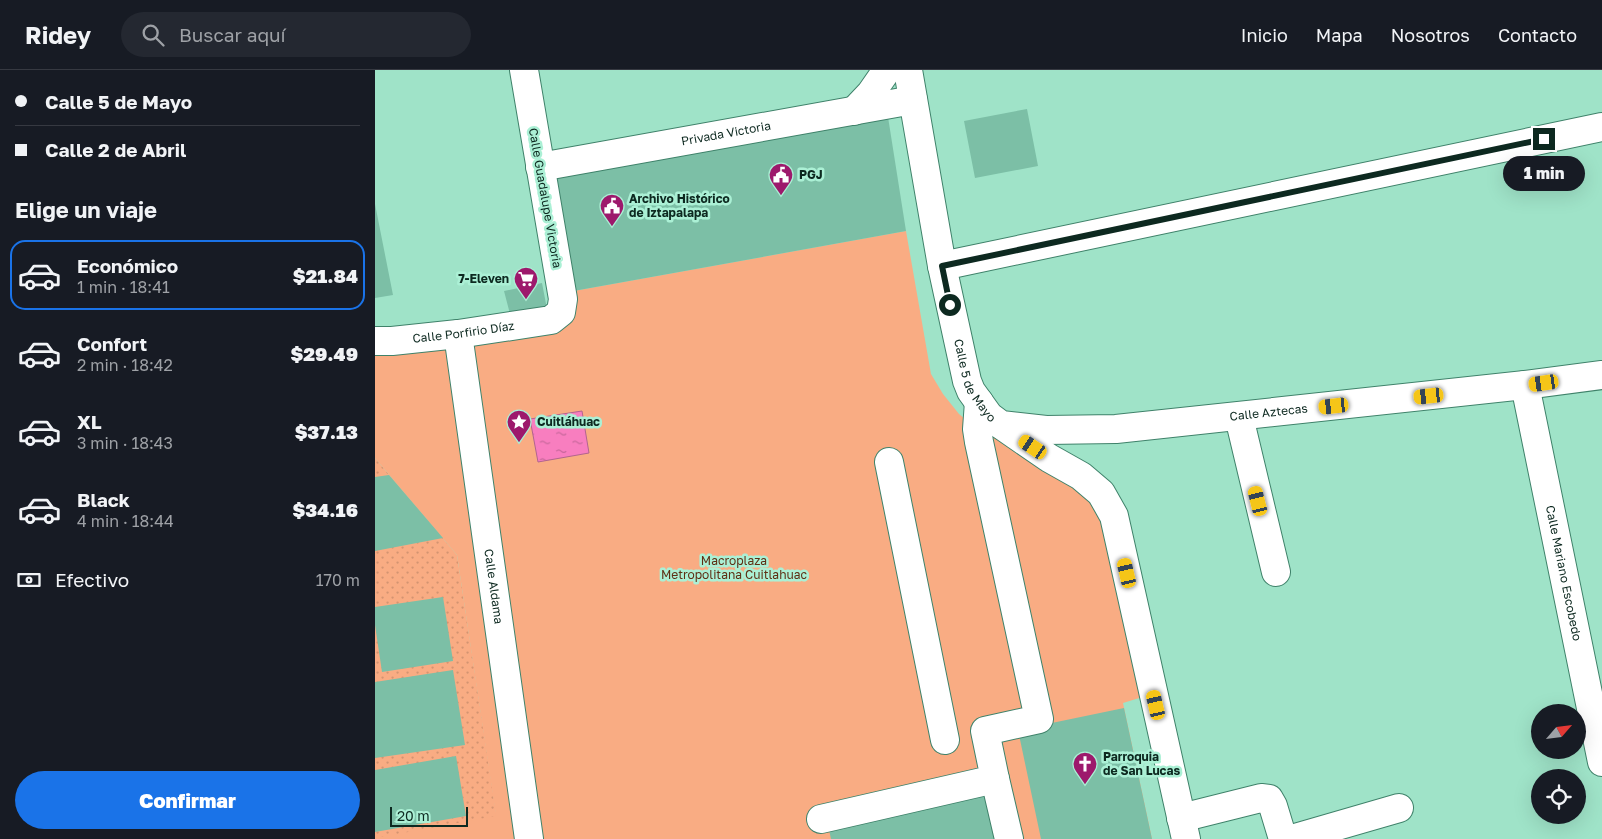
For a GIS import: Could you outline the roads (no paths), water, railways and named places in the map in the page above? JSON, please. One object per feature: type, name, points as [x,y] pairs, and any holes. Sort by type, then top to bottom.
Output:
[{"type":"street","name":"Calle Guadalupe Victoria","points":[[524,70],[563,299],[561,312],[551,320]]},
{"type":"street","points":[[854,111],[871,93],[887,70]]},
{"type":"street","name":"Calle 5 de Mayo","points":[[908,70],[942,266],[967,381],[979,402],[989,416],[1001,425],[1046,430],[1116,429]]},
{"type":"street","name":"Privada Victoria","points":[[540,167],[913,100]]},
{"type":"street","points":[[942,266],[1602,127]]},
{"type":"street","name":"Calle Porfirio Díaz","points":[[375,341],[458,334],[551,320]]},
{"type":"street","name":"Calle Aldama","points":[[458,334],[529,839]]},
{"type":"street","name":"Calle Aztecas","points":[[1116,429],[1239,417],[1602,375]]},
{"type":"street","name":"Calle Mariano Escobedo","points":[[1525,385],[1602,762]]},
{"type":"street","points":[[889,462],[941,740],[1039,719],[979,442],[977,429],[979,402]]},
{"type":"street","points":[[1239,417],[1240,430],[1277,572]]},
{"type":"street","points":[[1001,425],[1049,458],[1081,476],[1101,493],[1114,516],[1184,828],[1261,798],[1269,799],[1273,806],[1283,839]]},
{"type":"street","points":[[985,731],[1009,839]]},
{"type":"street","points":[[821,819],[995,779]]},
{"type":"street","points":[[1292,839],[1399,808]]},
{"type":"water","points":[[582,411],[589,453],[538,462],[530,419]]},
{"type":"place","name":"PGJ","points":[[781,196]]},
{"type":"place","name":"Archivo Histórico de Iztapalapa","points":[[612,227]]},
{"type":"place","name":"7-Eleven","points":[[526,300]]},
{"type":"place","name":"Cuitláhuac","points":[[519,443]]},
{"type":"place","name":"Parroquia de San Lucas","points":[[1085,785]]},
{"type":"park label","name":"Macroplaza Metropolitana Cuitlahuac","points":[[734,568]]}]
